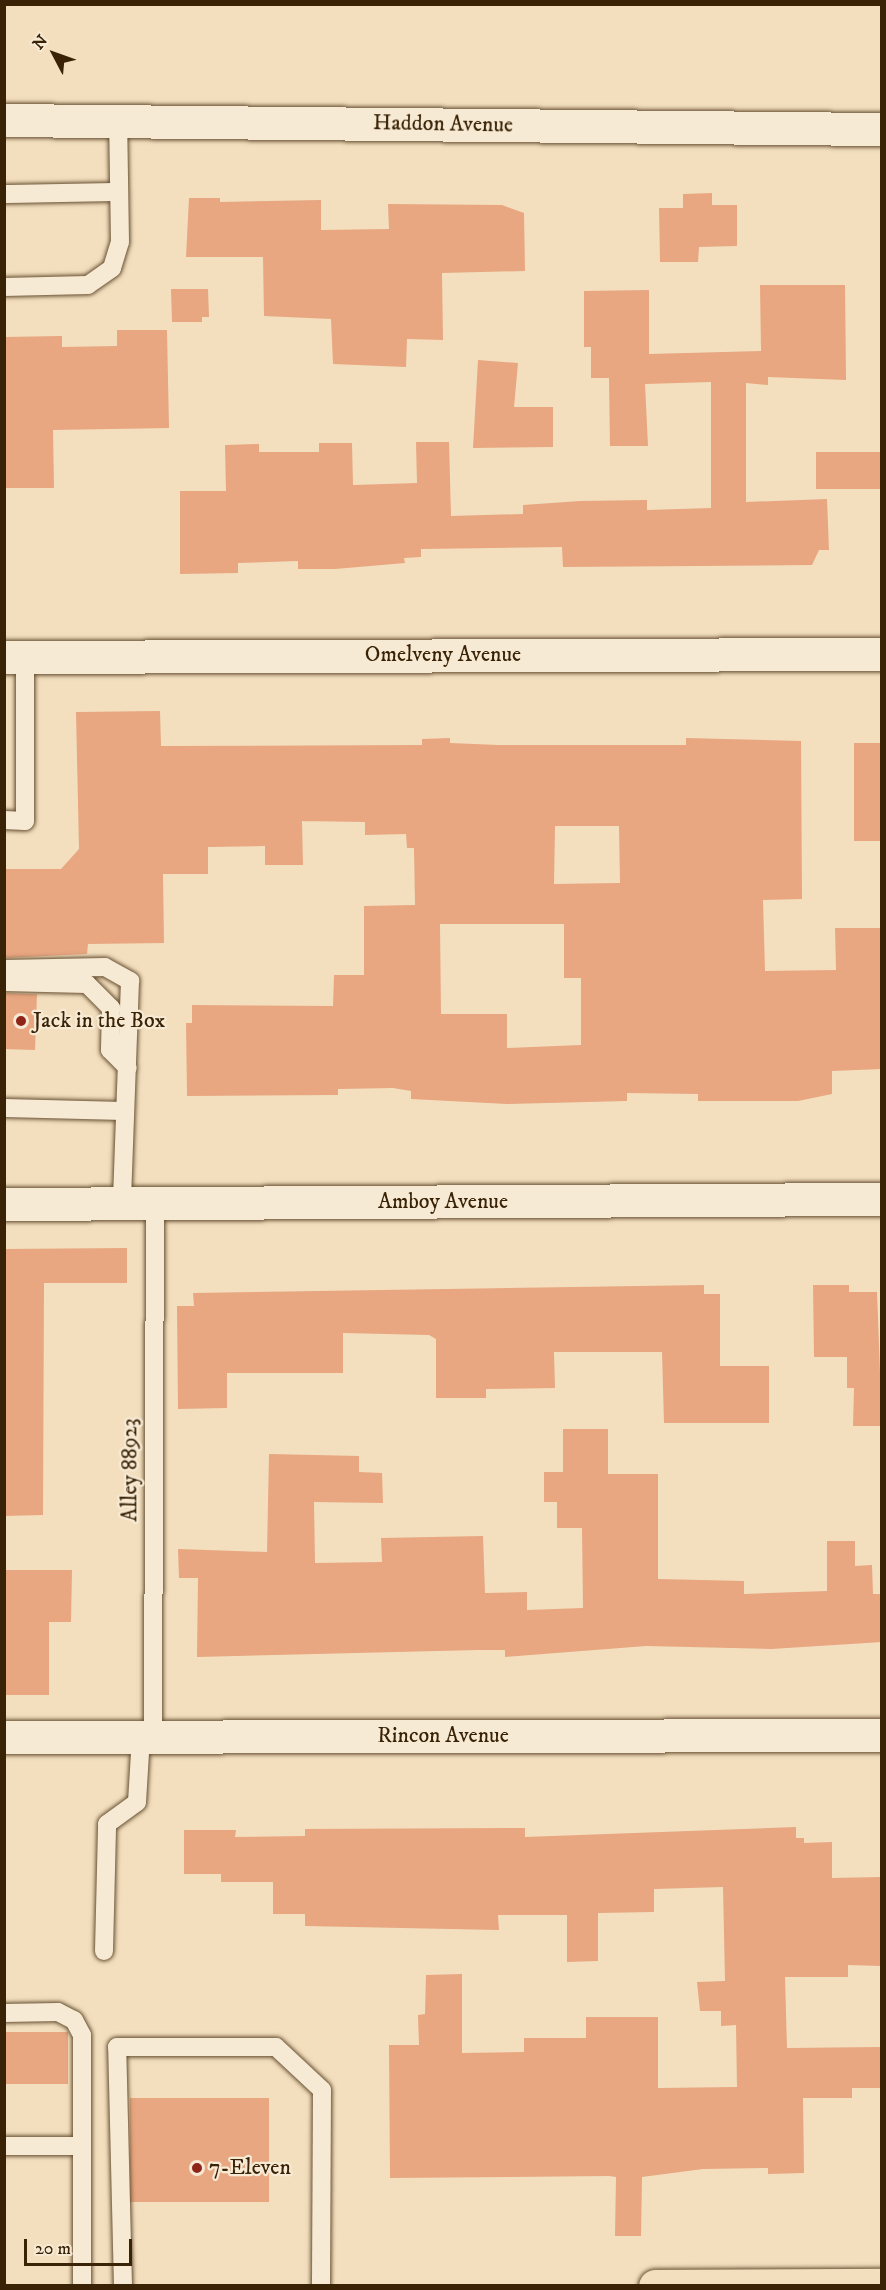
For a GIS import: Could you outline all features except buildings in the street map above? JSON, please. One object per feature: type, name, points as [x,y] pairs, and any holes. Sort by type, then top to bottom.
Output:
[{"type":"main road","points":[[656,2286],[882,2285]]},
{"type":"street","name":"Haddon Avenue","points":[[4,120],[882,129]]},
{"type":"street","name":"Omelveny Avenue","points":[[15,657],[882,654]]},
{"type":"street","name":"Amboy Avenue","points":[[4,1204],[882,1199]]},
{"type":"street","name":"Rincon Avenue","points":[[4,1737],[882,1734]]},
{"type":"lane","points":[[4,287],[88,285],[112,268],[120,242],[118,121]]},
{"type":"lane","points":[[4,194],[120,192]]},
{"type":"lane","points":[[4,820],[25,821],[15,657]]},
{"type":"lane","points":[[4,969],[105,967],[130,981],[122,1203]]},
{"type":"lane","points":[[4,982],[87,984],[111,1008],[110,1050],[128,1068]]},
{"type":"lane","points":[[4,1108],[124,1111]]},
{"type":"lane","name":"Alley 88923","points":[[104,1952],[107,1824],[136,1802],[147,1737],[155,1203]]},
{"type":"lane","points":[[4,2013],[58,2012],[74,2020],[82,2035],[81,2286]]},
{"type":"lane","points":[[123,2286],[117,2047],[276,2046],[322,2090],[321,2286]]},
{"type":"lane","points":[[4,2146],[81,2146]]},
{"type":"place","name":"Jack in the Box","points":[[21,1021]]},
{"type":"place","name":"7-Eleven","points":[[197,2168]]}]
